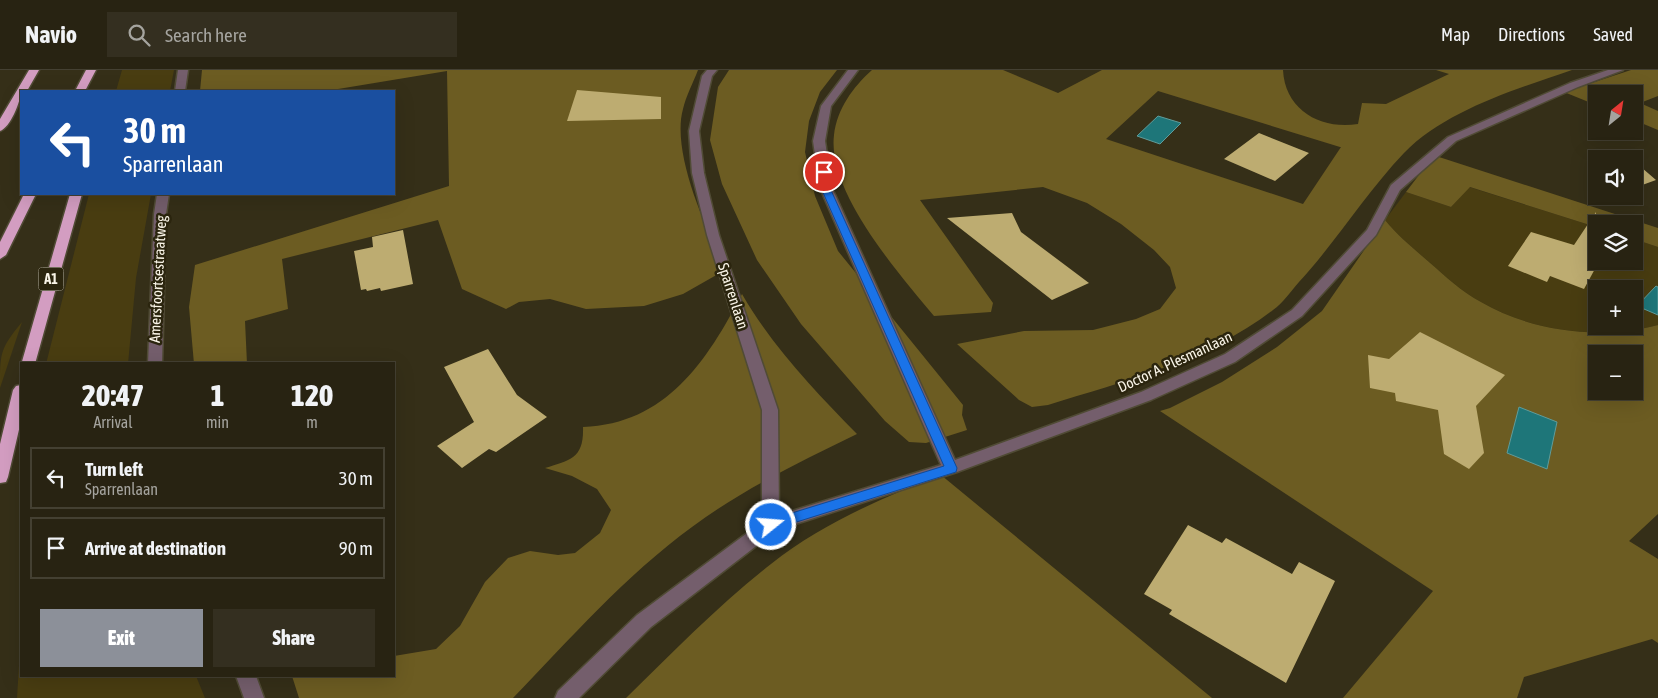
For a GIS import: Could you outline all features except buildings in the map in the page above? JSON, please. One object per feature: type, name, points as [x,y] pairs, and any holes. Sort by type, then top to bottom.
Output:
[{"type":"highway","points":[[22,90],[34,70]]},
{"type":"highway","points":[[81,90],[91,70]]},
{"type":"highway","points":[[0,128],[20,94]]},
{"type":"highway","points":[[0,255],[30,195]]},
{"type":"highway","name":"A1","points":[[29,362],[76,195]]},
{"type":"highway","points":[[0,477],[20,394]]},
{"type":"street","points":[[180,90],[183,70]]},
{"type":"street","name":"Sparrenlaan","points":[[712,70],[707,76],[694,131],[698,173],[714,234],[770,410],[771,525]]},
{"type":"street","points":[[565,698],[644,621],[771,525],[951,468],[826,188],[819,141],[826,106],[853,70]]},
{"type":"street","name":"Doctor A. Plesmanlaan","points":[[951,468],[1146,396],[1230,358],[1297,313],[1372,232],[1395,188],[1452,139],[1574,85],[1618,70]]},
{"type":"street","name":"Amersfoortsestraatweg","points":[[155,362],[160,223],[163,195]]},
{"type":"street","points":[[246,677],[254,698]]},
{"type":"shaded area","points":[[122,70],[174,70],[170,90],[116,90]]},
{"type":"shaded area","points":[[202,70],[698,70],[683,109],[681,127],[682,147],[686,169],[701,213],[727,269],[683,294],[644,306],[586,309],[550,299],[519,302],[506,309],[462,289],[438,220],[282,259],[288,309],[245,321],[247,362],[194,362],[189,307],[195,265],[449,186],[447,71],[332,90],[200,90]]},
{"type":"shaded area","points":[[729,70],[837,70],[820,92],[809,121],[805,152],[815,196],[838,251],[963,405],[962,415],[967,430],[926,443],[909,442],[885,421],[801,324],[757,260],[722,184],[710,140],[718,87]]},
{"type":"shaded area","points":[[872,70],[1003,70],[1058,93],[1102,70],[1283,70],[1285,84],[1290,97],[1298,107],[1308,115],[1319,120],[1331,124],[1345,125],[1358,124],[1362,103],[1386,104],[1449,74],[1436,70],[1572,70],[1483,102],[1440,125],[1421,138],[1390,168],[1326,251],[1284,300],[1248,327],[1194,356],[1136,378],[1048,405],[1032,407],[1019,400],[957,344],[1024,331],[1093,330],[1136,319],[1160,309],[1176,288],[1170,267],[1154,250],[1121,224],[1087,203],[1043,187],[920,200],[993,303],[991,312],[934,316],[868,231],[853,206],[842,181],[835,157],[834,135],[842,107],[852,91]],"holes":[[[1158,91],[1341,147],[1303,204],[1106,139]]]},
{"type":"shaded area","points":[[1631,70],[1658,70],[1658,96],[1643,102],[1643,85],[1588,85],[1588,102],[1564,92]]},
{"type":"shaded area","points":[[1643,104],[1658,111],[1658,130],[1643,124]]},
{"type":"shaded area","points":[[1439,157],[1618,215],[1588,215],[1588,224],[1470,187],[1451,207],[1406,192],[1422,171]]},
{"type":"shaded area","points":[[1469,187],[1588,224],[1588,270],[1643,270],[1643,242],[1658,247],[1658,325],[1643,328],[1643,280],[1588,280],[1588,332],[1544,326],[1522,320],[1481,302],[1467,294],[1447,278],[1406,242],[1385,220],[1406,192],[1451,207]]},
{"type":"shaded area","points":[[89,195],[151,195],[136,278],[128,362],[47,362]]},
{"type":"shaded area","points":[[1385,220],[1406,242],[1454,283],[1474,298],[1501,312],[1544,326],[1588,332],[1588,335],[1643,335],[1643,328],[1658,325],[1658,514],[1629,541],[1658,559],[1658,643],[1652,639],[1524,677],[1517,698],[1343,698],[1433,591],[1160,411],[1170,408],[1222,382],[1277,347],[1322,311]]},
{"type":"shaded area","points":[[1643,223],[1658,228],[1658,247],[1643,242]]},
{"type":"shaded area","points":[[742,294],[781,350],[857,434],[731,500],[667,546],[621,587],[513,698],[299,698],[292,677],[395,677],[395,656],[436,649],[460,626],[485,582],[508,558],[530,551],[558,555],[575,553],[600,533],[611,510],[597,489],[572,476],[545,468],[562,463],[574,456],[581,445],[583,427],[612,423],[638,414],[661,401],[698,365],[729,319]]},
{"type":"shaded area","points":[[22,322],[0,388],[0,366],[5,345]]},
{"type":"shaded area","points":[[941,475],[1212,698],[626,698],[715,612],[790,550],[810,536],[853,513]]},
{"type":"shaded area","points":[[20,648],[20,677],[196,677],[205,698],[17,698]]},
{"type":"water","points":[[1158,116],[1181,123],[1160,144],[1137,136]]},
{"type":"water","points":[[1656,286],[1658,287],[1658,315],[1643,309],[1643,300]]},
{"type":"water","points":[[1519,407],[1557,422],[1547,469],[1507,453]]},
{"type":"route","points":[[771,525],[951,468],[904,359],[826,188],[824,172]]}]
